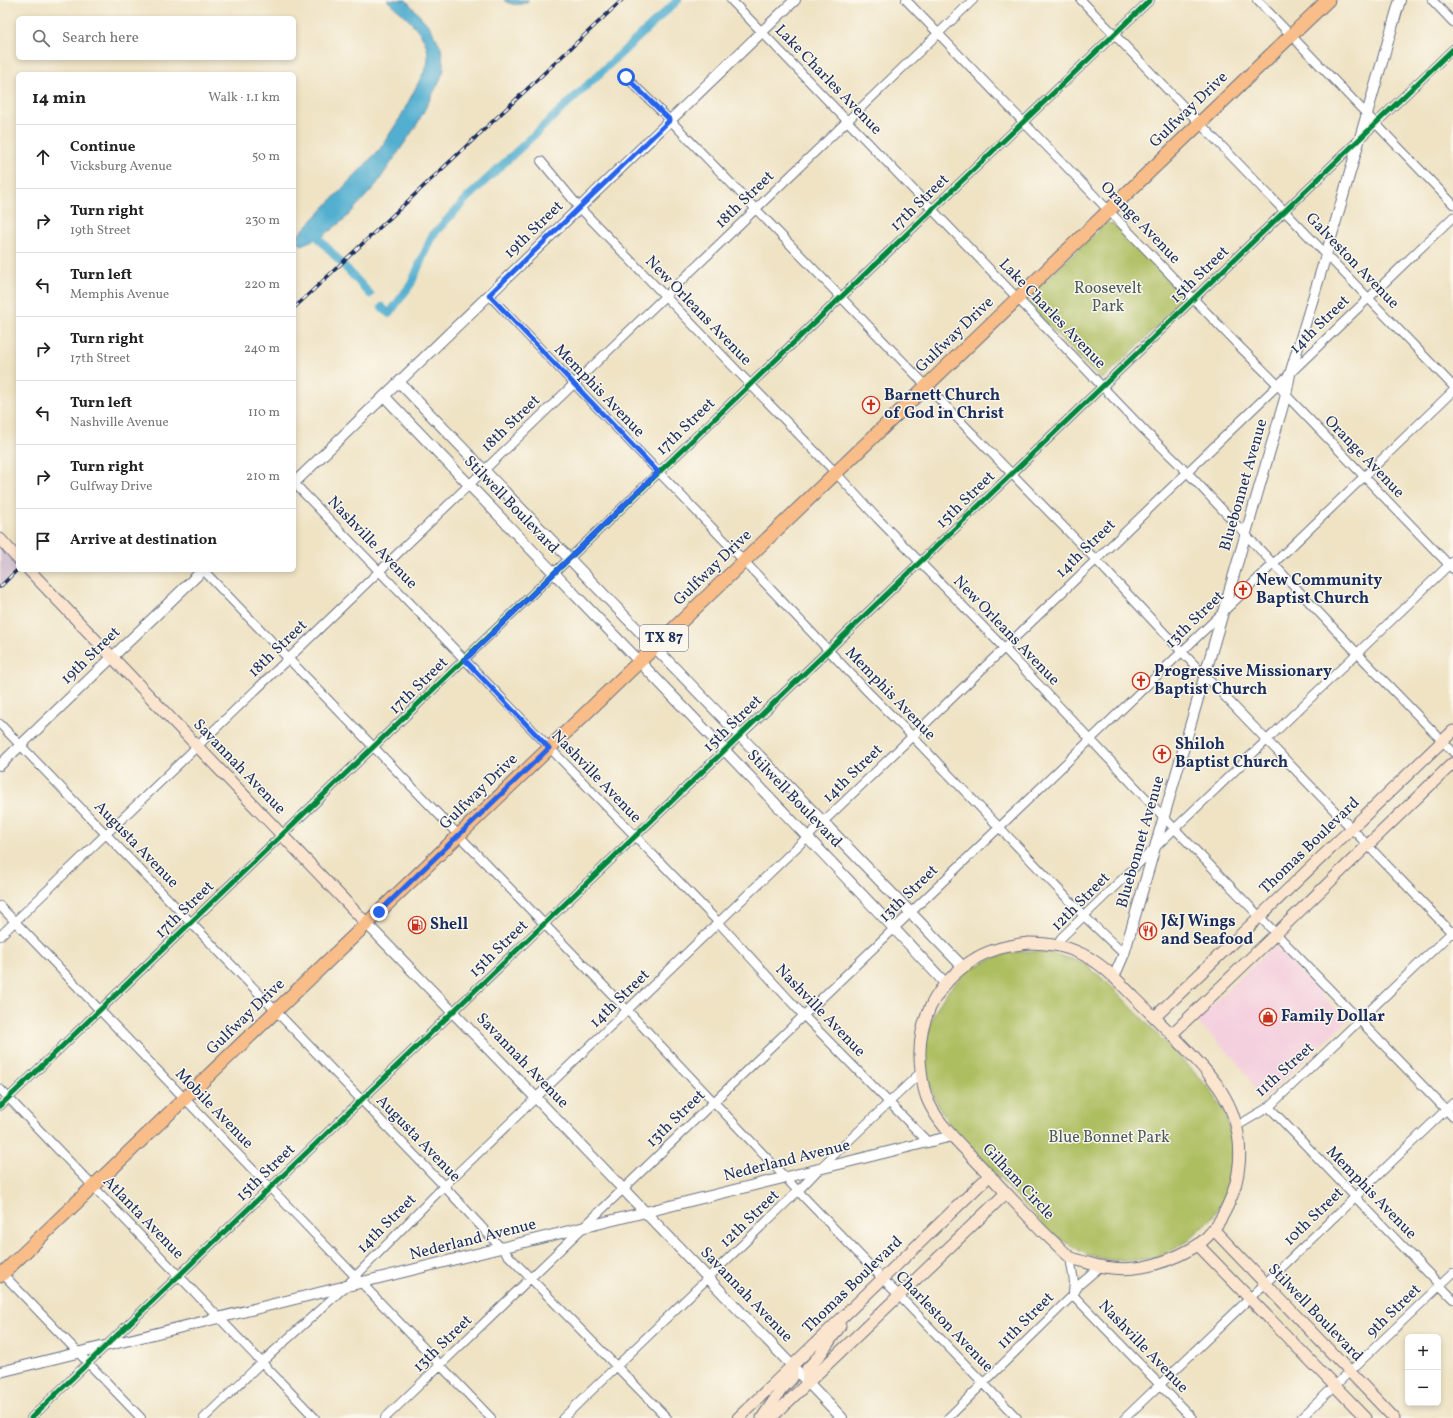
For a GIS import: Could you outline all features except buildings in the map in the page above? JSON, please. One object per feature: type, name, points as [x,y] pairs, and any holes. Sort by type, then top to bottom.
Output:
[{"type":"main road","name":"Gulfway Drive","points":[[1,1274],[1328,0]]},
{"type":"main road","points":[[0,539],[16,557]]},
{"type":"main road","name":"Savannah Avenue","points":[[31,572],[367,924]]},
{"type":"main road","name":"Thomas Boulevard","points":[[1155,1017],[1453,731]]},
{"type":"main road","points":[[1172,1034],[1453,763]]},
{"type":"main road","name":"Gilham Circle","points":[[1044,943],[1058,946],[1081,953],[1098,963],[1172,1034],[1220,1088],[1233,1114],[1237,1126],[1240,1156],[1239,1169],[1232,1197],[1225,1211],[1213,1229],[1198,1245],[1177,1257],[1155,1266],[1118,1269],[1100,1267],[1070,1257],[1049,1238],[952,1136],[936,1116],[928,1102],[923,1087],[919,1054],[923,1022],[933,1001],[946,984],[974,958],[1004,946],[1044,943]]},
{"type":"main road","name":"Thomas Boulevard","points":[[738,1418],[990,1176]]},
{"type":"main road","points":[[772,1418],[1006,1193]]},
{"type":"main road","name":"Stilwell Boulevard","points":[[1213,1229],[1394,1418]]},
{"type":"main road","points":[[1198,1245],[1366,1418]]},
{"type":"main road","points":[[808,1383],[807,1369],[820,1356],[847,1313]]},
{"type":"main road","points":[[762,1418],[781,1390],[792,1378],[792,1366]]},
{"type":"street","name":"Lake Charles Avenue","points":[[731,0],[1102,386],[1187,472],[1358,654],[1453,752]]},
{"type":"street","name":"19th Street","points":[[296,481],[795,0]]},
{"type":"street","name":"Orange Avenue","points":[[906,0],[1193,299],[1278,385],[1364,477],[1452,566]]},
{"type":"street","name":"18th Street","points":[[0,936],[973,0]]},
{"type":"street","name":"Galveston Avenue","points":[[1081,0],[1453,386]]},
{"type":"street","name":"17th Street","points":[[0,1106],[1150,0]]},
{"type":"street","points":[[1258,0],[1453,204]]},
{"type":"street","name":"Bluebonnet Avenue","points":[[1114,977],[1124,954],[1286,395],[1290,374],[1400,0]]},
{"type":"street","points":[[1432,0],[1453,22]]},
{"type":"street","name":"15th Street","points":[[31,1418],[104,1346],[1453,49]]},
{"type":"street","points":[[626,77],[670,120],[1096,560],[1267,741],[1453,932]]},
{"type":"street","name":"New Orleans Avenue","points":[[541,162],[579,207],[1453,1117]]},
{"type":"street","name":"14th Street","points":[[358,1279],[444,1186],[628,1011],[808,836],[1453,217]]},
{"type":"street","name":"Memphis Avenue","points":[[489,295],[1084,916],[1124,954]]},
{"type":"street","name":"Stilwell Boulevard","points":[[399,382],[963,967]]},
{"type":"street","name":"13th Street","points":[[385,1418],[1453,391]]},
{"type":"street","name":"Stilwell Boulevard","points":[[384,396],[724,751],[808,836],[946,984]]},
{"type":"street","name":"Nashville Avenue","points":[[296,485],[634,837],[719,923],[804,1016],[928,1142]]},
{"type":"street","name":"12th Street","points":[[1058,946],[1061,938],[1452,566]]},
{"type":"street","name":"19th Street","points":[[0,765],[201,572]]},
{"type":"street","name":"Charleston Avenue","points":[[205,572],[628,1011],[798,1191],[1018,1418]]},
{"type":"street","name":"Augusta Avenue","points":[[0,724],[444,1186],[501,1248],[667,1418]]},
{"type":"street","name":"Mobile Avenue","points":[[0,906],[491,1418]]},
{"type":"street","name":"Savannah Avenue","points":[[367,924],[536,1098],[842,1418]]},
{"type":"street","name":"11th Street","points":[[1237,1126],[1269,1107],[1453,932]]},
{"type":"street","name":"12th Street","points":[[563,1418],[921,1072]]},
{"type":"street","name":"Atlanta Avenue","points":[[0,1090],[315,1418]]},
{"type":"street","name":"10th Street","points":[[1125,1418],[1453,1103]]},
{"type":"street","name":"Memphis Avenue","points":[[1269,1107],[1453,1299]]},
{"type":"street","name":"Nederland Avenue","points":[[0,1372],[346,1286],[358,1279],[501,1248],[645,1213],[785,1176],[952,1136]]},
{"type":"street","name":"11th Street","points":[[1070,1257],[1074,1282],[1073,1295]]},
{"type":"street","name":"11th Street","points":[[948,1418],[1073,1295],[1079,1285],[1100,1267]]},
{"type":"street","name":"9th Street","points":[[1301,1418],[1453,1273]]},
{"type":"street","points":[[1,1274],[141,1418]]},
{"type":"street","points":[[204,1418],[262,1362],[346,1286]]},
{"type":"street","name":"Nashville Avenue","points":[[1073,1295],[1192,1418]]},
{"type":"shaded area","points":[[0,539],[16,557],[16,571],[0,587]]},
{"type":"shaded area","points":[[1274,945],[1347,1021],[1261,1101],[1248,1077],[1236,1060],[1196,1021]]},
{"type":"green space","name":"Roosevelt Park","points":[[1106,223],[1116,225],[1184,296],[1181,304],[1104,378],[1100,379],[1031,307],[1029,300],[1031,295]]},
{"type":"green space","name":"Blue Bonnet Park","points":[[1026,951],[1052,953],[1084,963],[1110,985],[1210,1089],[1226,1115],[1232,1140],[1233,1164],[1224,1199],[1211,1219],[1186,1242],[1168,1253],[1148,1259],[1123,1261],[1104,1259],[1086,1254],[1053,1235],[947,1121],[934,1097],[926,1070],[926,1041],[929,1027],[942,1001],[960,978],[973,968],[1005,954]]},
{"type":"water","points":[[387,0],[406,0],[429,26],[441,47],[444,70],[416,126],[376,185],[345,219],[323,236],[301,245],[298,241],[299,234],[380,149],[400,118],[427,66],[428,56],[422,37],[410,21]]},
{"type":"water","points":[[504,0],[529,0],[516,4]]},
{"type":"waterway","points":[[382,307],[389,314],[411,284],[432,236],[468,197],[678,0]]},
{"type":"waterway","points":[[311,230],[370,294]]},
{"type":"railway","points":[[296,306],[622,0]]},
{"type":"railway","points":[[0,587],[16,571]]},
{"type":"cycle path","points":[[0,1106],[1150,0]]},
{"type":"cycle path","points":[[31,1418],[1453,49]]},
{"type":"place","name":"Barnett Church of God in Christ","points":[[871,405]]},
{"type":"place","name":"New Community Baptist Church","points":[[1243,590]]},
{"type":"place","name":"Progressive Missionary Baptist Church","points":[[1141,681]]},
{"type":"place","name":"Shiloh Baptist Church","points":[[1162,754]]},
{"type":"place","name":"Shell","points":[[417,925]]},
{"type":"place","name":"J&J Wings and Seafood","points":[[1148,931]]},
{"type":"place","name":"Family Dollar","points":[[1268,1017]]},
{"type":"route","points":[[379,912],[549,748],[465,660],[658,472],[489,295],[670,120],[626,77]]}]
